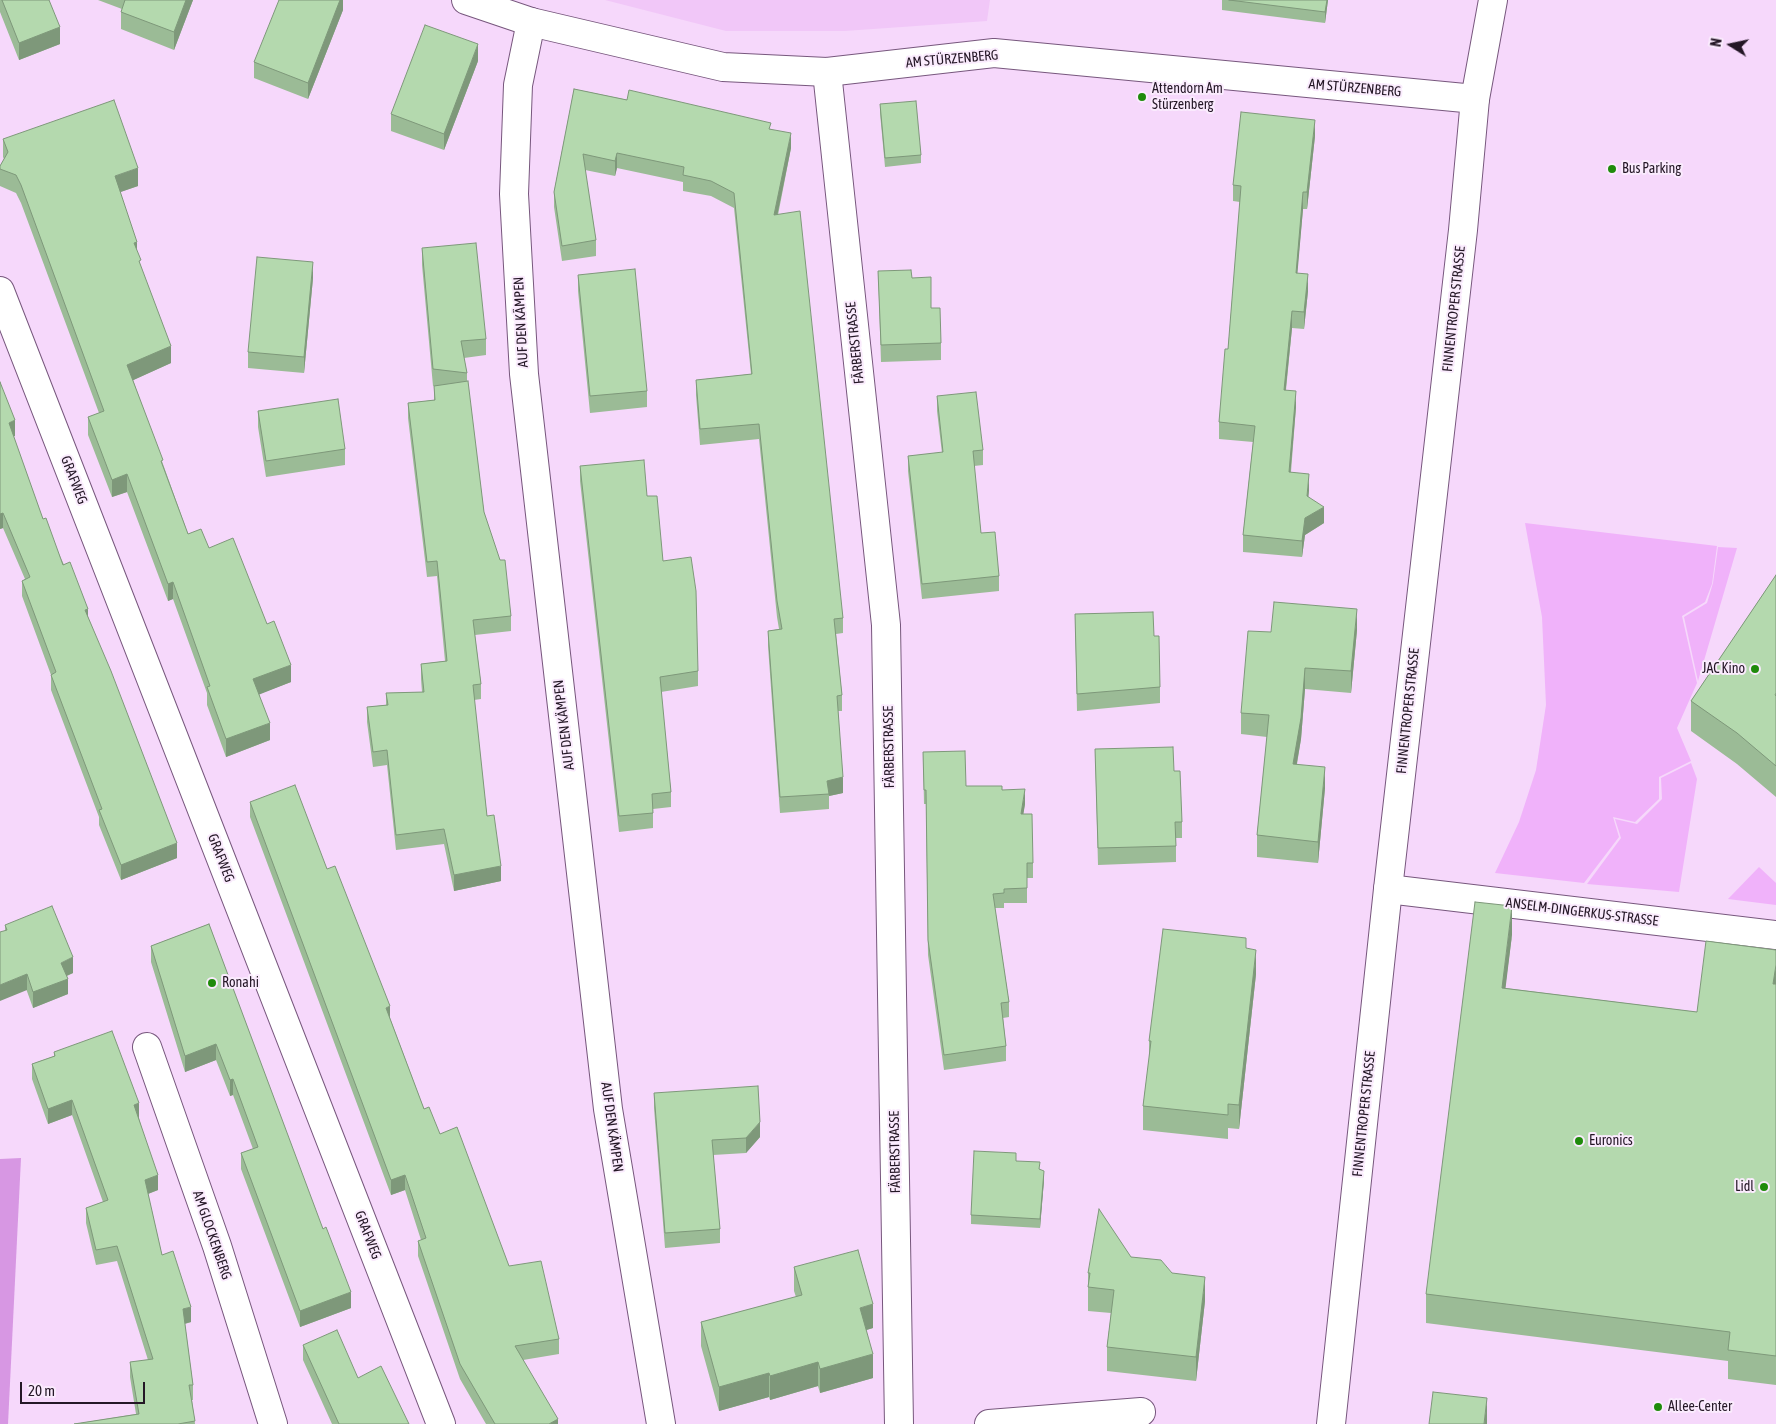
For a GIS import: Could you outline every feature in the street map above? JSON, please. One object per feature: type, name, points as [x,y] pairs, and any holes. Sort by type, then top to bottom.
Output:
[{"type":"street","name":"AM STÜRZENBERG","points":[[466,0],[531,22],[723,67],[827,72],[994,53],[1475,99]]},
{"type":"street","name":"FINNENTROPER STRASSE","points":[[1331,1424],[1388,889],[1462,239],[1475,99],[1493,0]]},
{"type":"street","name":"AUF DEN KÄMPEN","points":[[531,22],[518,85],[514,194],[524,374],[608,1109],[661,1424]]},
{"type":"street","name":"FÄRBERSTRASSE","points":[[827,72],[886,624],[899,1424]]},
{"type":"street","name":"GRAFWEG","points":[[0,291],[441,1424]]},
{"type":"street","name":"ANSELM-DINGERKUS-STRASSE","points":[[1388,889],[1776,935]]},
{"type":"street","name":"AM GLOCKENBERG","points":[[147,1047],[217,1246],[273,1424]]},
{"type":"street","points":[[989,1424],[1141,1412]]},
{"type":"shaded area","points":[[605,0],[990,0],[987,21],[845,31],[726,31]]},
{"type":"shaded area","points":[[1525,523],[1717,546],[1712,584],[1705,602],[1682,616],[1697,683],[1677,728],[1691,761],[1659,777],[1659,799],[1635,822],[1613,817],[1619,837],[1584,883],[1495,873],[1519,822],[1536,770],[1546,705],[1542,617]]},
{"type":"shaded area","points":[[1718,547],[1737,548],[1698,681],[1684,617],[1707,603],[1713,583]]},
{"type":"shaded area","points":[[1691,763],[1697,779],[1679,892],[1587,884],[1621,838],[1615,819],[1637,824],[1662,799],[1661,778]]},
{"type":"shaded area","points":[[1759,867],[1776,883],[1776,905],[1728,899]]},
{"type":"shaded area","points":[[21,1158],[8,1424],[0,1424],[0,1159]]},
{"type":"building","points":[[2,0],[49,0],[60,27],[19,43]]},
{"type":"building","points":[[125,0],[186,0],[174,32],[121,12]]},
{"type":"building","points":[[279,0],[340,0],[308,83],[254,62]]},
{"type":"building","points":[[1229,0],[1327,0],[1325,12]]},
{"type":"building","points":[[425,25],[478,44],[444,134],[391,114]]},
{"type":"building","points":[[574,89],[627,100],[629,90],[771,123],[769,129],[791,133],[774,215],[800,211],[843,618],[834,619],[842,695],[837,696],[843,777],[827,781],[829,794],[780,797],[768,631],[782,629],[777,601],[759,424],[700,429],[696,380],[752,374],[734,193],[711,181],[683,175],[684,167],[617,153],[615,161],[583,154],[596,240],[562,246],[554,192]]},
{"type":"building","points":[[114,100],[138,168],[115,176],[137,242],[134,243],[141,260],[139,261],[171,346],[127,365],[163,460],[161,461],[188,534],[201,529],[209,548],[233,538],[267,624],[274,621],[291,665],[253,679],[270,723],[226,739],[207,687],[210,686],[173,582],[168,584],[127,474],[112,480],[88,417],[104,411],[21,185],[16,175],[0,169],[8,152],[3,139]]},
{"type":"building","points":[[916,101],[921,155],[885,158],[880,104]]},
{"type":"building","points":[[1241,112],[1315,120],[1307,192],[1303,192],[1296,273],[1308,274],[1304,312],[1292,311],[1284,390],[1296,391],[1289,472],[1309,474],[1307,496],[1324,507],[1305,518],[1302,541],[1243,535],[1255,426],[1219,422],[1225,349],[1228,349],[1241,186],[1233,185]]},
{"type":"building","points":[[476,243],[486,339],[461,341],[467,373],[433,369],[422,248]]},
{"type":"building","points":[[257,257],[313,262],[304,357],[248,352]]},
{"type":"building","points":[[635,269],[647,391],[590,396],[578,275]]},
{"type":"building","points":[[911,270],[912,278],[931,277],[931,308],[940,308],[941,343],[881,345],[878,271]]},
{"type":"building","points":[[468,381],[484,512],[500,560],[505,560],[511,616],[473,620],[481,684],[473,685],[487,816],[494,815],[501,866],[454,875],[444,829],[396,835],[387,750],[373,752],[367,707],[388,705],[386,693],[424,692],[421,664],[447,661],[437,561],[427,562],[408,403],[435,400],[434,386]]},
{"type":"building","points":[[0,382],[15,420],[9,423],[43,519],[46,518],[63,565],[70,562],[88,609],[85,610],[111,671],[177,843],[121,865],[99,810],[102,809],[51,675],[56,672],[22,581],[30,577],[3,513],[0,514]]},
{"type":"building","points":[[976,392],[983,450],[973,451],[981,533],[995,532],[999,576],[922,584],[908,456],[943,452],[937,396]]},
{"type":"building","points":[[338,399],[345,449],[266,461],[258,411]]},
{"type":"building","points":[[644,460],[647,496],[657,496],[663,561],[691,557],[696,591],[698,671],[660,677],[671,792],[652,794],[653,813],[619,816],[580,466]]},
{"type":"building","name":"JAC Kino","points":[[1776,575],[1776,766],[1737,733],[1691,701]]},
{"type":"building","points":[[1274,602],[1357,609],[1351,671],[1305,668],[1301,718],[1293,764],[1325,767],[1318,842],[1257,835],[1269,715],[1241,713],[1248,631],[1271,632]]},
{"type":"building","points":[[1153,612],[1154,636],[1159,636],[1160,687],[1077,694],[1075,614]]},
{"type":"building","points":[[1173,747],[1174,771],[1180,771],[1182,822],[1175,822],[1176,846],[1098,848],[1095,749]]},
{"type":"building","points":[[965,751],[966,786],[1002,786],[1002,790],[1025,789],[1021,814],[1032,814],[1033,863],[1027,863],[1027,888],[1004,889],[1004,893],[993,894],[1009,1002],[1001,1003],[1006,1046],[944,1055],[928,940],[926,790],[924,790],[923,752]]},
{"type":"building","points":[[295,785],[327,869],[335,866],[390,1006],[386,1008],[424,1109],[429,1107],[440,1134],[457,1127],[509,1266],[541,1261],[559,1339],[515,1346],[558,1419],[549,1424],[495,1424],[460,1364],[418,1241],[426,1238],[405,1175],[391,1180],[250,802]]},
{"type":"building","points":[[1475,902],[1512,906],[1502,988],[1697,1012],[1706,941],[1776,950],[1773,984],[1776,984],[1776,1356],[1728,1350],[1730,1332],[1426,1294]]},
{"type":"building","points":[[52,906],[73,957],[61,963],[68,979],[33,992],[27,974],[0,985],[0,932],[7,930],[5,925]]},
{"type":"building","points":[[209,924],[323,1229],[326,1227],[351,1292],[300,1311],[241,1153],[258,1147],[233,1079],[230,1080],[216,1044],[185,1056],[151,946]]},
{"type":"building","points":[[1163,929],[1246,938],[1246,948],[1256,950],[1239,1105],[1228,1104],[1228,1115],[1143,1106]]},
{"type":"building","points":[[112,1031],[139,1103],[134,1105],[158,1175],[145,1180],[162,1255],[173,1251],[191,1307],[183,1309],[193,1385],[189,1385],[195,1421],[178,1424],[74,1424],[139,1414],[130,1362],[153,1359],[117,1246],[96,1250],[86,1208],[108,1200],[72,1100],[48,1109],[32,1064],[55,1056],[54,1052]]},
{"type":"building","points":[[758,1086],[760,1122],[746,1138],[712,1140],[720,1229],[665,1233],[654,1093]]},
{"type":"building","points":[[974,1151],[1016,1153],[1016,1161],[1040,1162],[1039,1169],[1044,1171],[1040,1219],[971,1215]]},
{"type":"building","points":[[1099,1209],[1131,1257],[1161,1260],[1172,1273],[1205,1277],[1196,1357],[1107,1347],[1114,1290],[1088,1287],[1090,1273],[1088,1273]]},
{"type":"building","points":[[858,1250],[873,1304],[860,1308],[873,1354],[820,1369],[818,1362],[770,1376],[769,1373],[719,1387],[701,1322],[802,1295],[794,1267]]},
{"type":"building","points":[[337,1330],[358,1378],[381,1366],[409,1424],[339,1424],[303,1345]]},
{"type":"building","points":[[1433,1392],[1487,1398],[1484,1424],[1429,1424]]},
{"type":"place","name":"Attendorn Am Stürzenberg","points":[[1142,97]]},
{"type":"place","name":"Bus Parking","points":[[1612,169]]},
{"type":"place","name":"JAC Kino","points":[[1755,669]]},
{"type":"place","name":"Ronahi","points":[[212,983]]},
{"type":"place","name":"Euronics","points":[[1579,1141]]},
{"type":"place","name":"Lidl","points":[[1764,1187]]},
{"type":"place","name":"Allee-Center","points":[[1658,1407]]}]
